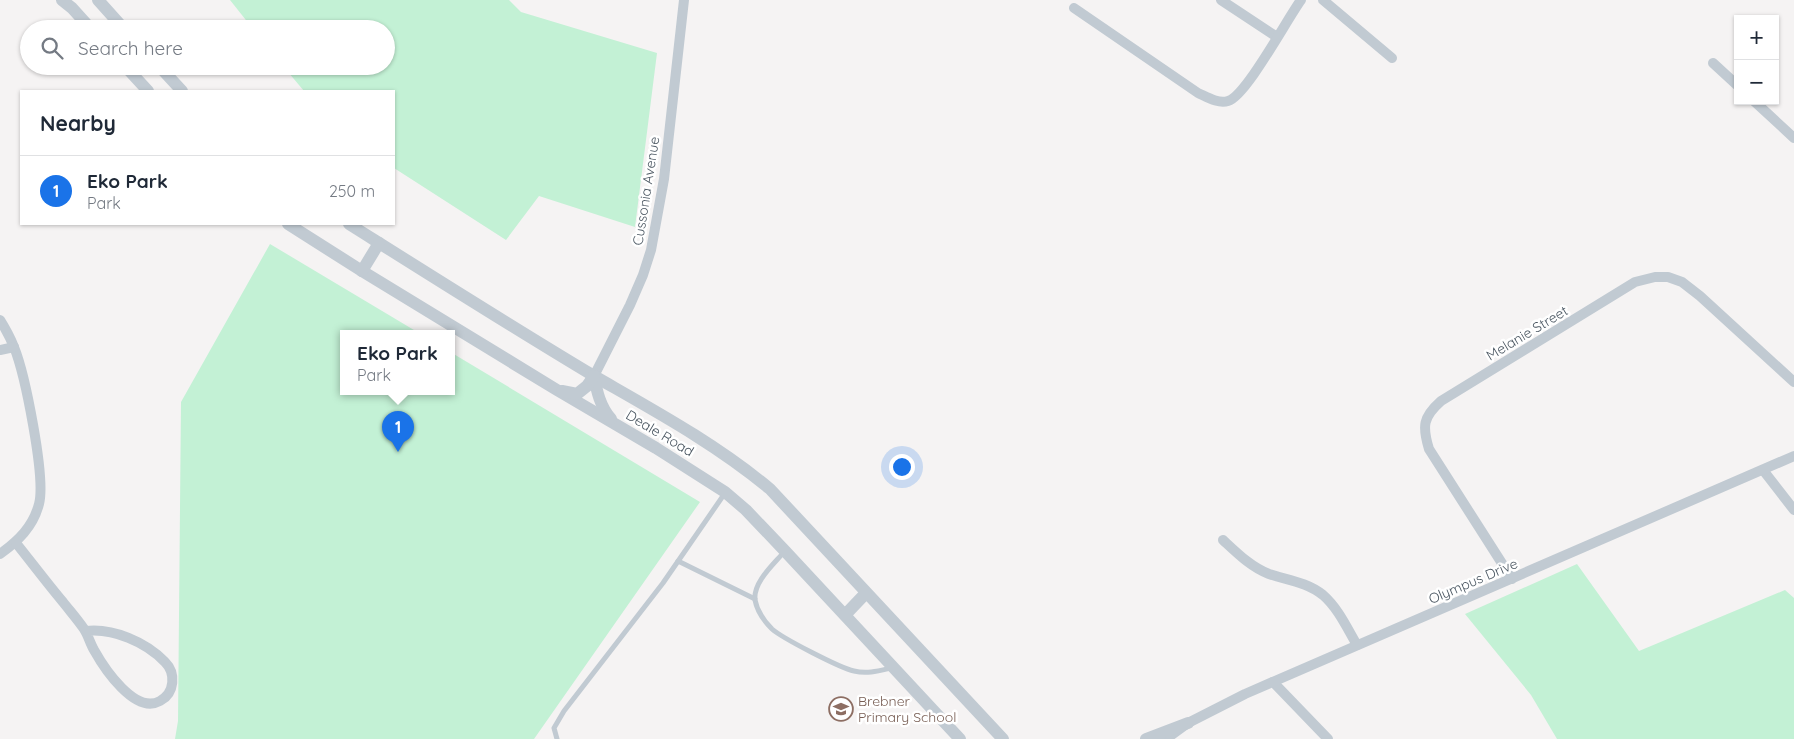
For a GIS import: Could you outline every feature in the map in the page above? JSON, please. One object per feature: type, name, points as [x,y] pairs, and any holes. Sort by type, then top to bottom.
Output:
[{"type":"street","points":[[62,0],[83,20]]},
{"type":"street","points":[[98,0],[116,20]]},
{"type":"street","name":"Cussonia Avenue","points":[[594,376],[630,305],[651,250],[664,179],[684,0]]},
{"type":"street","points":[[1221,0],[1277,37]]},
{"type":"street","points":[[1074,8],[1198,93],[1219,102],[1228,101],[1237,95],[1301,0]]},
{"type":"street","points":[[1323,0],[1392,58]]},
{"type":"street","points":[[1713,63],[1734,82]]},
{"type":"street","points":[[133,75],[147,90]]},
{"type":"street","points":[[167,75],[181,90]]},
{"type":"street","points":[[1758,105],[1794,138]]},
{"type":"street","name":"Deale Road","points":[[290,225],[725,492],[746,510],[960,739]]},
{"type":"street","name":"Deale Road","points":[[351,225],[594,376],[673,421],[745,468],[770,489],[1000,736]]},
{"type":"street","points":[[362,271],[379,243]]},
{"type":"street","name":"Melanie Street","points":[[1512,579],[1429,449],[1425,435],[1425,422],[1441,401],[1635,282],[1655,277],[1668,277],[1682,282],[1700,296],[1794,382]]},
{"type":"street","points":[[0,320],[14,347],[26,393],[35,442],[41,492],[39,505],[33,520],[16,543],[0,554]]},
{"type":"street","points":[[0,350],[14,347]]},
{"type":"street","points":[[557,390],[577,394],[587,386],[594,376]]},
{"type":"street","points":[[594,376],[602,406],[615,424]]},
{"type":"street","name":"Olympus Drive","points":[[1166,739],[1188,723],[1273,682],[1794,456]]},
{"type":"street","points":[[1763,470],[1794,510]]},
{"type":"street","points":[[1223,540],[1257,568],[1306,585],[1323,595],[1336,609],[1357,645]]},
{"type":"street","points":[[16,543],[86,631],[95,653],[118,686],[131,697],[144,702],[159,702],[171,690],[171,671],[164,661],[153,652],[132,640],[112,632],[86,631]]},
{"type":"street","points":[[845,615],[866,593]]},
{"type":"street","points":[[1273,682],[1328,739]]},
{"type":"street","points":[[1146,739],[1188,723]]},
{"type":"street","points":[[1174,739],[1188,723]]},
{"type":"lane","points":[[557,739],[554,728],[564,711],[657,591],[725,492]]},
{"type":"lane","points":[[785,551],[764,576],[758,587],[755,599],[761,616],[774,630],[851,671],[864,673],[894,668]]},
{"type":"lane","points":[[678,561],[755,599]]},
{"type":"green space","points":[[230,0],[509,0],[521,12],[657,53],[635,227],[539,196],[506,240],[395,169],[395,90],[303,90],[291,75],[395,75],[395,20],[246,20]]},
{"type":"green space","points":[[270,244],[414,330],[340,330],[340,395],[455,395],[455,355],[700,502],[534,739],[175,739],[178,721],[181,402]]},
{"type":"green space","points":[[1577,564],[1639,651],[1785,590],[1794,598],[1794,739],[1557,739],[1531,695],[1465,614]]},
{"type":"place","name":"Eko Park","points":[[398,452]]},
{"type":"place","name":"Brebner Primary School","points":[[841,709]]}]
